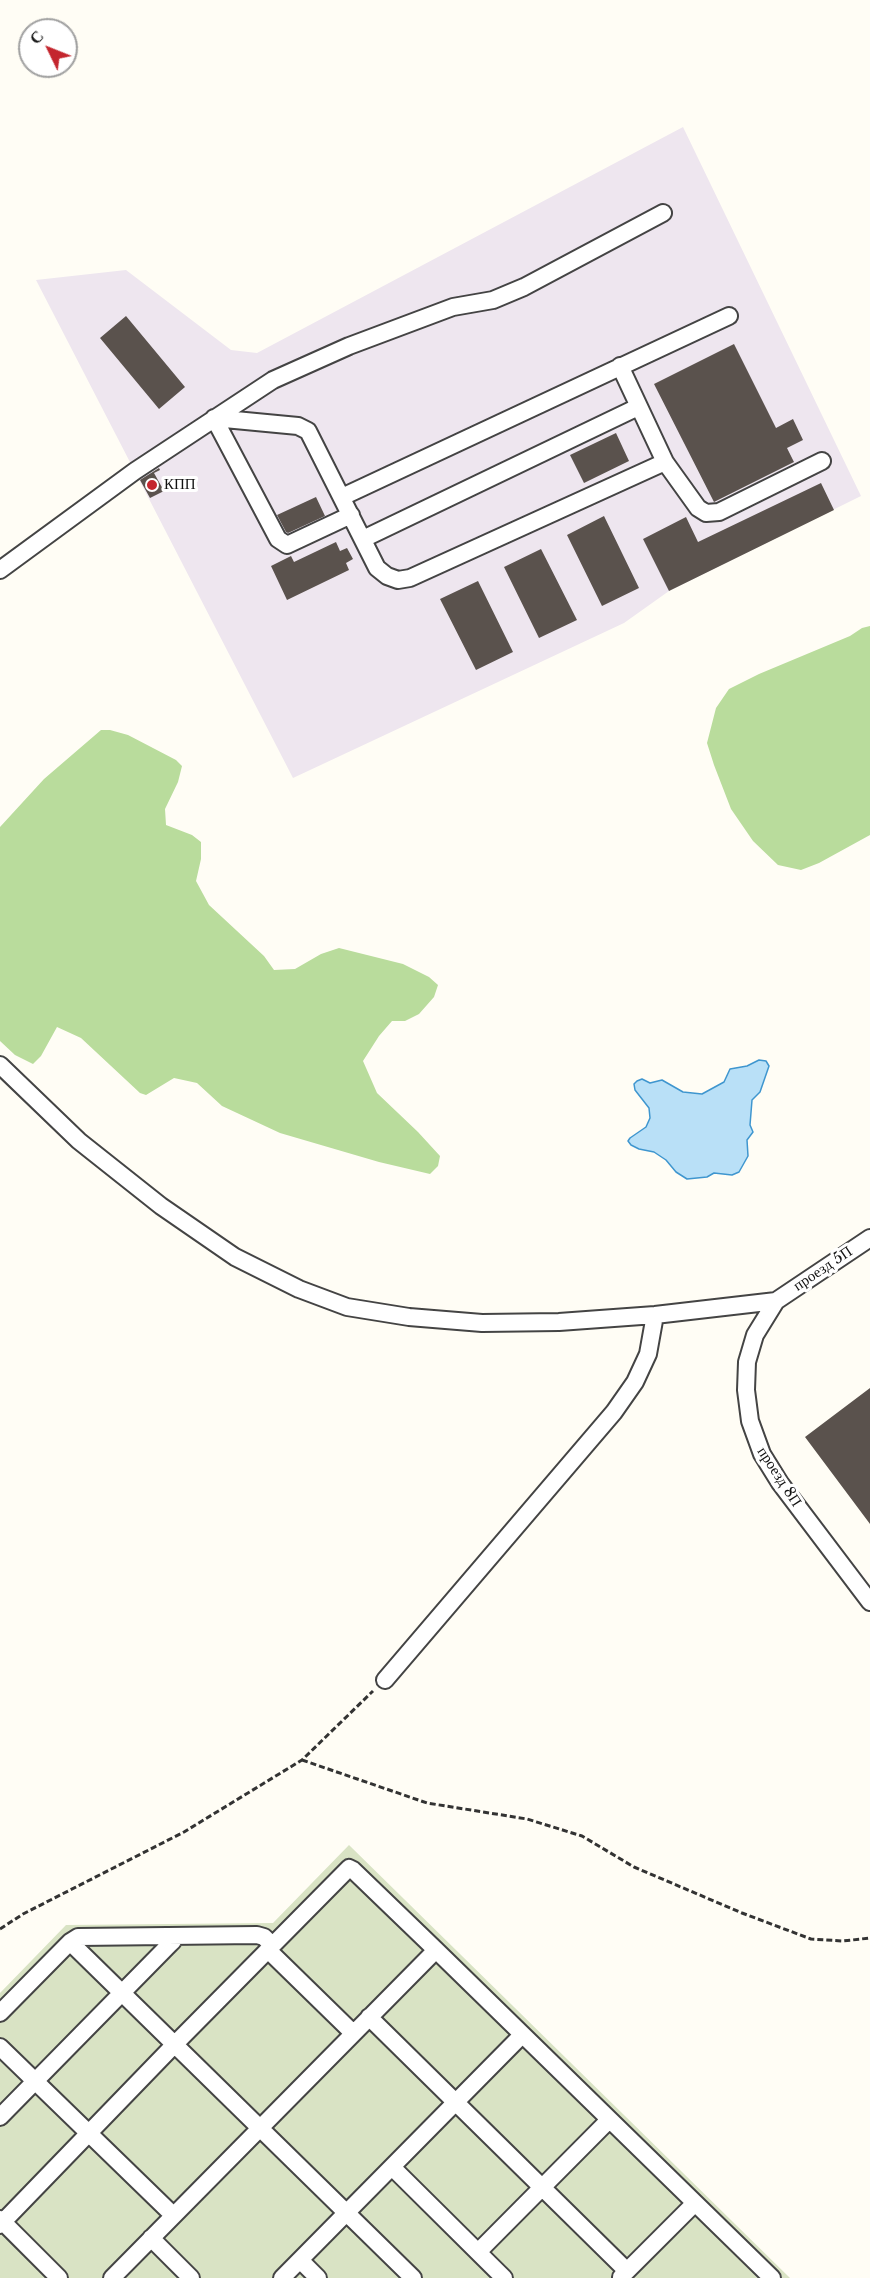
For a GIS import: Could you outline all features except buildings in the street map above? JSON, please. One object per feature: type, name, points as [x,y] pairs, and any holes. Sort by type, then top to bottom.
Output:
[{"type":"street","points":[[0,570],[135,471],[273,380],[349,346],[453,307],[493,300],[524,287],[663,213]]},
{"type":"street","points":[[342,497],[729,316]]},
{"type":"street","points":[[620,366],[665,462],[698,508],[706,513],[719,512],[822,461]]},
{"type":"street","points":[[363,539],[638,406]]},
{"type":"street","points":[[214,418],[298,426],[308,431],[377,568],[387,576],[398,580],[411,578],[665,462]]},
{"type":"street","points":[[214,418],[278,540],[287,545],[351,515]]},
{"type":"street","points":[[0,1065],[79,1141],[161,1206],[235,1257],[299,1289],[347,1306],[409,1317],[471,1322],[559,1322],[655,1315],[776,1301]]},
{"type":"street","name":"проезд 5П","points":[[776,1301],[870,1238]]},
{"type":"street","name":"проезд 8П","points":[[776,1301],[755,1335],[747,1362],[746,1390],[750,1421],[762,1454],[780,1483],[870,1602]]},
{"type":"street","points":[[385,1680],[614,1412],[635,1382],[648,1354],[655,1315]]},
{"type":"street","points":[[59,2278],[1,2222],[349,1868],[772,2278]]},
{"type":"street","points":[[0,2013],[70,1941],[78,1937],[257,1935],[264,1937],[270,1947],[353,2033]]},
{"type":"street","points":[[0,2117],[169,1945],[173,1936]]},
{"type":"street","points":[[70,1941],[413,2278]]},
{"type":"street","points":[[112,2278],[436,1950]]},
{"type":"street","points":[[369,2017],[542,2187],[624,2275],[695,2203]]},
{"type":"street","points":[[282,2278],[522,2035]]},
{"type":"street","points":[[0,2047],[174,2215]]},
{"type":"street","points":[[478,2252],[609,2120]]},
{"type":"street","points":[[392,2167],[504,2278]]},
{"type":"street","points":[[151,2238],[191,2278]]},
{"type":"street","points":[[300,2260],[318,2278]]},
{"type":"path","points":[[0,1929],[23,1914],[184,1832],[302,1760],[385,1680]]},
{"type":"path","points":[[302,1760],[427,1803],[527,1819],[582,1836],[634,1867],[742,1913],[811,1939],[843,1941],[870,1938]]},
{"type":"shaded area","points":[[683,127],[861,496],[669,591],[624,623],[293,778],[36,280],[126,270],[231,350],[257,353]]},
{"type":"green space","points":[[870,626],[870,835],[819,863],[801,870],[778,865],[753,841],[731,809],[707,743],[716,708],[729,689]]},
{"type":"green space","points":[[101,730],[128,735],[176,760],[182,766],[178,782],[165,809],[166,825],[192,835],[201,842],[201,859],[196,881],[209,905],[264,956],[274,970],[295,969],[321,954],[339,948],[403,964],[429,977],[438,985],[434,997],[419,1014],[405,1021],[392,1021],[363,1061],[377,1093],[440,1156],[438,1166],[430,1174],[379,1162],[280,1133],[222,1106],[197,1083],[174,1078],[146,1095],[140,1093],[81,1038],[57,1027],[41,1056],[33,1064],[15,1055],[0,1041],[0,827],[44,779]]},
{"type":"green space","points":[[349,1845],[790,2278],[0,2278],[0,1993],[66,1925],[273,1923]]},
{"type":"water","points":[[759,1060],[766,1061],[769,1066],[760,1092],[752,1100],[750,1125],[753,1132],[747,1140],[748,1156],[739,1172],[732,1175],[714,1173],[707,1177],[687,1179],[654,1152],[639,1149],[628,1141],[646,1127],[650,1118],[649,1108],[635,1090],[634,1084],[637,1081],[642,1079],[650,1083],[662,1080],[683,1092],[702,1094],[724,1082],[730,1069],[747,1066]]},
{"type":"place","name":"КПП","points":[[152,485]]}]
